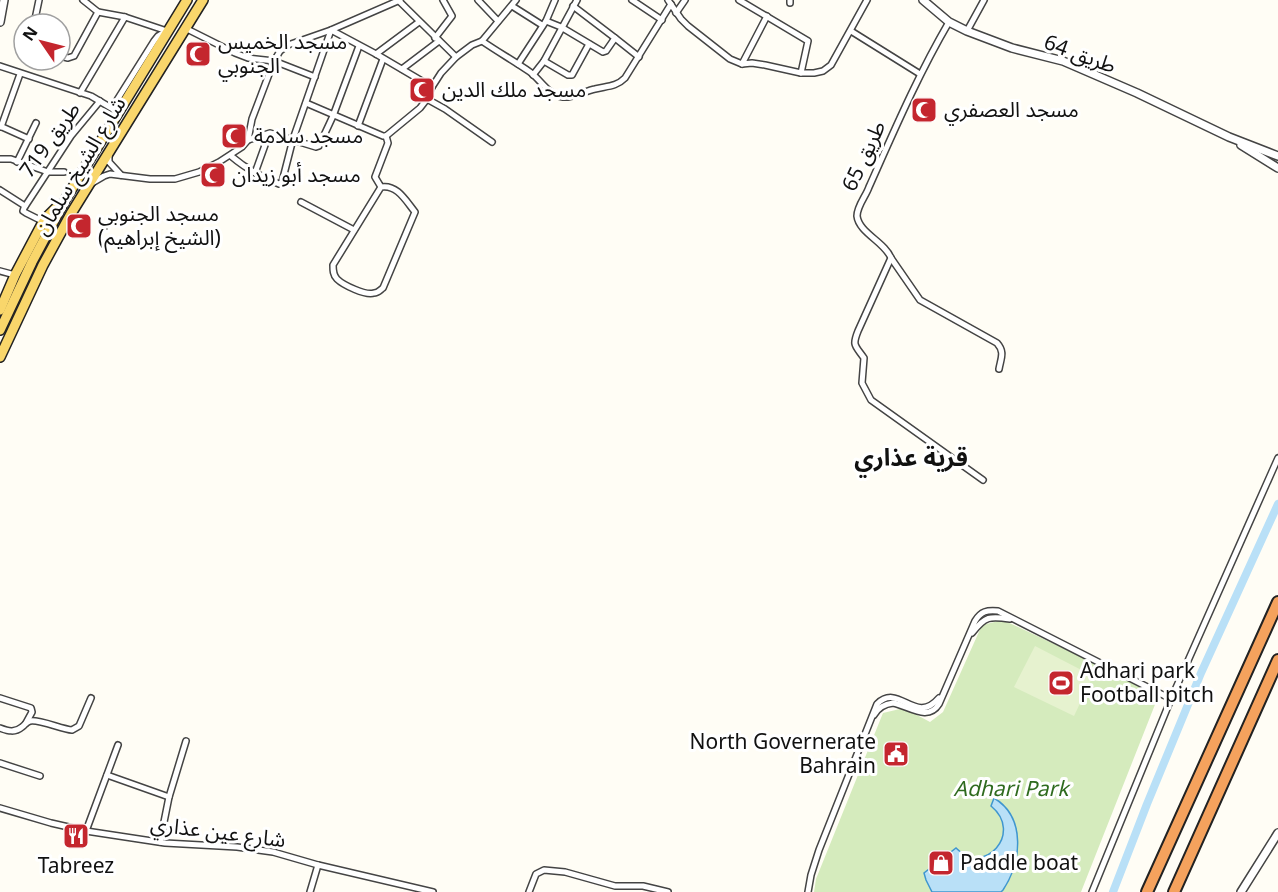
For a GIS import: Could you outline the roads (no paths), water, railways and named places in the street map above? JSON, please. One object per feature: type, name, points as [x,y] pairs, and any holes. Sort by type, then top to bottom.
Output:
[{"type":"highway","points":[[1148,892],[1278,602]]},
{"type":"highway","points":[[1174,892],[1278,660]]},
{"type":"main road","name":"شارع الشيخ سلمان","points":[[0,330],[32,262],[115,110],[187,0]]},
{"type":"main road","name":"شارع الشيخ سلمان","points":[[0,357],[43,265],[87,186],[203,0]]},
{"type":"main road","points":[[0,310],[15,275],[44,222],[65,200]]},
{"type":"street","points":[[0,18],[4,0]]},
{"type":"street","points":[[83,0],[98,12],[125,17],[167,31]]},
{"type":"street","points":[[87,186],[110,174],[174,179],[199,172],[231,156],[248,140],[252,118],[276,57],[288,45],[331,30],[399,0],[456,57]]},
{"type":"street","points":[[402,69],[437,39],[451,19],[452,14],[443,0]]},
{"type":"street","points":[[478,0],[498,21]]},
{"type":"street","points":[[386,136],[420,108],[441,73],[456,57],[472,45],[482,41],[516,0]]},
{"type":"street","points":[[518,64],[544,23],[555,0]]},
{"type":"street","points":[[533,75],[544,61],[577,0]]},
{"type":"street","points":[[632,0],[662,20]]},
{"type":"street","points":[[676,14],[685,0]]},
{"type":"street","points":[[741,0],[808,41],[801,73]]},
{"type":"street","points":[[669,2],[676,14],[688,26],[730,59],[742,64],[752,63],[801,73],[814,73],[823,71],[831,65],[867,0]]},
{"type":"street","name":"طريق 64","points":[[923,0],[949,22],[967,31],[1012,48],[1063,61],[1229,137],[1278,156]]},
{"type":"street","points":[[967,31],[984,0]]},
{"type":"street","points":[[482,41],[533,75],[555,95],[571,97],[582,92],[621,83],[662,20],[669,2]]},
{"type":"street","points":[[512,6],[544,23],[561,27],[602,52],[615,38]]},
{"type":"street","points":[[573,6],[639,57]]},
{"type":"street","points":[[72,57],[98,12]]},
{"type":"street","points":[[742,64],[767,16]]},
{"type":"street","points":[[80,93],[125,17]]},
{"type":"street","points":[[376,54],[419,22]]},
{"type":"street","name":"طريق 65","points":[[891,258],[888,250],[865,230],[857,214],[920,74],[949,22]]},
{"type":"street","points":[[185,28],[248,58],[276,57],[315,77]]},
{"type":"street","points":[[331,30],[432,87]]},
{"type":"street","points":[[231,156],[247,169],[281,184],[293,139],[331,30]]},
{"type":"street","points":[[851,31],[920,74]]},
{"type":"street","points":[[544,61],[571,76],[589,44]]},
{"type":"street","points":[[248,140],[272,133],[319,146],[333,116],[359,46]]},
{"type":"street","points":[[358,126],[383,60]]},
{"type":"street","points":[[0,66],[91,96],[115,110]]},
{"type":"street","points":[[21,74],[1,127],[29,139]]},
{"type":"street","points":[[427,99],[492,142]]},
{"type":"street","name":"طريق 719","points":[[44,222],[24,212],[23,209],[70,136],[100,101]]},
{"type":"street","points":[[306,103],[386,136]]},
{"type":"street","points":[[17,162],[36,123]]},
{"type":"street","points":[[255,173],[268,134]]},
{"type":"street","points":[[381,187],[375,177],[388,143],[386,136]]},
{"type":"street","name":"طريق 64","points":[[1229,137],[1278,168]]},
{"type":"street","points":[[109,151],[109,162],[121,175]]},
{"type":"street","points":[[0,159],[9,159],[48,172],[64,172]]},
{"type":"street","points":[[387,186],[400,193],[415,212],[383,288],[372,294],[337,280],[333,273],[333,265],[381,187],[387,186]]},
{"type":"street","points":[[0,190],[25,206]]},
{"type":"street","points":[[301,202],[354,230]]},
{"type":"street","points":[[891,258],[854,344],[864,358],[862,383],[871,400],[983,480]]},
{"type":"street","points":[[891,258],[920,300],[998,343],[1002,348],[999,369]]},
{"type":"street","points":[[0,271],[15,275]]},
{"type":"street","points":[[1092,892],[1171,699],[1278,458]]},
{"type":"street","points":[[808,892],[819,850],[877,704],[886,698],[896,698],[908,706],[917,708],[928,707],[934,703],[942,695],[975,621],[984,611],[998,611],[1171,699]]},
{"type":"street","points":[[0,698],[31,708],[32,712],[21,728],[9,732],[0,729]]},
{"type":"street","points":[[26,723],[34,721],[67,730],[76,729],[91,698]]},
{"type":"street","points":[[160,842],[169,797],[186,741]]},
{"type":"street","points":[[86,831],[118,745]]},
{"type":"street","points":[[0,763],[39,777]]},
{"type":"street","points":[[107,775],[169,797]]},
{"type":"street","name":"شارع عين عذاري","points":[[0,808],[86,831],[160,842],[273,852],[433,892]]},
{"type":"street","points":[[1241,892],[1278,833]]},
{"type":"street","points":[[310,892],[318,865]]},
{"type":"street","points":[[529,892],[536,874],[544,870],[565,872],[615,886],[636,889],[649,887],[668,892]]},
{"type":"water","points":[[994,798],[1012,817],[1018,841],[1014,867],[1003,890],[1001,892],[932,892],[924,873],[956,848],[967,856],[978,857],[988,855],[1002,839],[1003,828],[1000,817],[991,806]]},
{"type":"waterway","points":[[1113,892],[1201,673],[1278,504]]},
{"type":"place","name":"مسجد الخميس الجنوبي","points":[[198,54]]},
{"type":"place","name":"مسجد ملك الدين","points":[[422,90]]},
{"type":"place","name":"مسجد العصفري","points":[[924,110]]},
{"type":"place","name":"مسجد سلامة","points":[[234,136]]},
{"type":"place","name":"مسجد أبو زيدان","points":[[213,175]]},
{"type":"place","name":"مسجد الجنوبي (الشيخ إبراهيم)","points":[[79,226]]},
{"type":"place","name":"Adhari park Football pitch","points":[[1061,683]]},
{"type":"place","name":"North Governerate Bahrain","points":[[896,754]]},
{"type":"place","name":"Tabreez","points":[[76,836]]},
{"type":"place","name":"Paddle boat","points":[[941,863]]},
{"type":"district","name":"قرية عذاري","points":[[911,458]]},
{"type":"park label","name":"Adhari Park","points":[[1011,789]]}]
